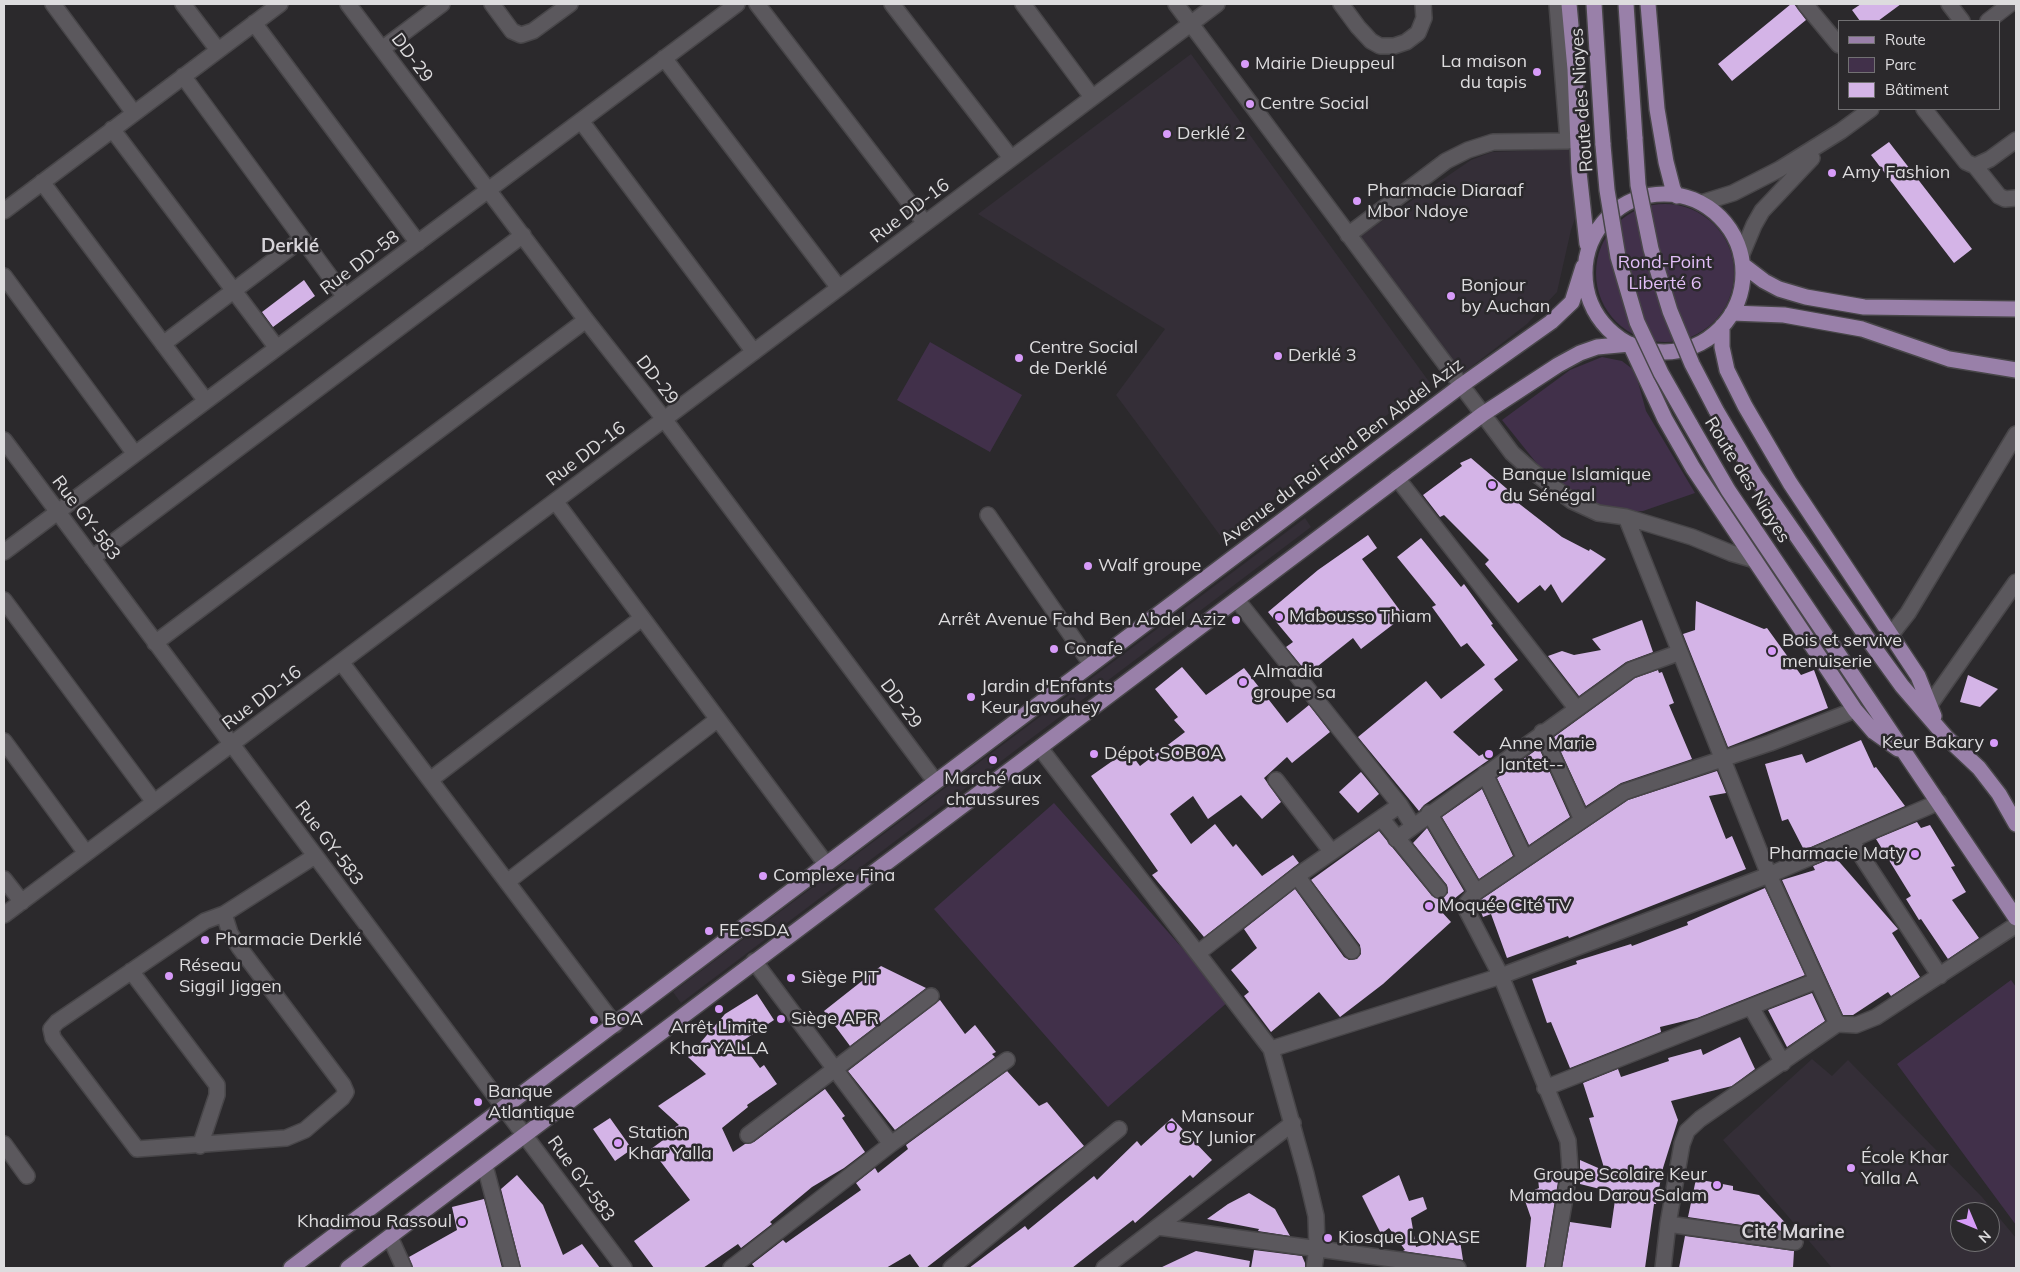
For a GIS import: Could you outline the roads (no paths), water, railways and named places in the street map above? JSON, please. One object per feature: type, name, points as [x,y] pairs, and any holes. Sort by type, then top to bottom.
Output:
[{"type":"main road","points":[[1569,4],[1575,69],[1579,172],[1588,244],[1583,267],[1586,290],[1595,313],[1606,327],[1630,344],[1647,350],[1674,351],[1703,341],[1722,326],[1732,313],[1742,288],[1742,260],[1734,237],[1726,224],[1717,214],[1701,203],[1677,196],[1651,196],[1626,205],[1604,223],[1588,244]]},
{"type":"main road","name":"Route des Niayes","points":[[1594,4],[1607,190],[1618,257],[1637,322],[1661,373],[1728,490],[1940,802],[2016,918]]},
{"type":"main road","name":"Route des Niayes","points":[[1626,4],[1635,140],[1642,203],[1651,249],[1664,294],[1692,364],[1716,410],[1755,476],[1804,549],[1902,686],[1946,738],[1979,768],[1999,794],[2016,824]]},
{"type":"main road","points":[[1648,4],[1657,109],[1666,162],[1673,189],[1677,196]]},
{"type":"main road","points":[[1742,260],[1764,281],[1779,289],[1806,298],[1864,307],[2016,309]]},
{"type":"main road","name":"Avenue du Roi Fahd Ben Abdel Aziz","points":[[291,1268],[505,1109],[935,781],[1462,385],[1562,313],[1572,302],[1583,267]]},
{"type":"main road","points":[[1732,313],[1784,315],[1862,329],[1949,359],[2016,370]]},
{"type":"main road","points":[[1722,326],[1722,348],[1726,370],[1745,406],[1790,483],[1918,676],[1929,706],[1946,738]]},
{"type":"main road","points":[[348,1268],[1483,414],[1580,354],[1597,347],[1630,344]]},
{"type":"main road","points":[[1630,344],[1665,419],[1688,460],[1855,710],[1874,732],[1907,756]]},
{"type":"street","points":[[53,4],[134,113]]},
{"type":"street","points":[[183,4],[218,50]]},
{"type":"street","points":[[4,211],[280,4]]},
{"type":"street","name":"DD-29","points":[[348,4],[586,320],[664,419],[935,781]]},
{"type":"street","points":[[382,49],[442,4]]},
{"type":"street","points":[[492,4],[512,31],[521,35],[533,31],[570,4]]},
{"type":"street","name":"Rue DD-58","points":[[4,552],[737,4]]},
{"type":"street","points":[[757,4],[925,223]]},
{"type":"street","points":[[892,4],[1011,158]]},
{"type":"street","points":[[1023,4],[1092,97]]},
{"type":"street","points":[[1176,4],[1512,453],[1572,501],[1598,513],[1626,517],[1692,537],[1731,553],[1755,560]]},
{"type":"street","name":"Rue DD-16","points":[[4,915],[1216,4]]},
{"type":"street","points":[[1341,4],[1365,34],[1380,46],[1394,46],[1406,42],[1418,33],[1424,18],[1423,4]]},
{"type":"street","points":[[1348,235],[1446,161],[1468,150],[1493,142],[1568,142],[1557,4]]},
{"type":"street","points":[[1805,4],[1838,45]]},
{"type":"street","points":[[1949,4],[1961,20]]},
{"type":"street","points":[[1989,20],[2010,4]]},
{"type":"street","points":[[254,23],[418,243]]},
{"type":"street","points":[[664,58],[839,288]]},
{"type":"street","points":[[183,76],[345,298]]},
{"type":"street","points":[[1701,203],[1733,193],[1780,169],[1841,131],[1870,110]]},
{"type":"street","points":[[1925,110],[1966,162],[1975,166],[1999,196],[2005,199],[2016,198]]},
{"type":"street","points":[[581,121],[754,352]]},
{"type":"street","points":[[112,130],[277,348]]},
{"type":"street","points":[[1742,260],[1762,211],[1796,173],[1841,131]]},
{"type":"street","points":[[1975,166],[1990,159],[2016,140]]},
{"type":"street","points":[[42,182],[206,401]]},
{"type":"street","points":[[92,558],[523,235]]},
{"type":"street","points":[[163,344],[302,239]]},
{"type":"street","points":[[4,276],[135,454]]},
{"type":"street","points":[[155,643],[586,320]]},
{"type":"street","points":[[1890,636],[1908,613],[2016,434]]},
{"type":"street","name":"Rue GY-583","points":[[4,440],[624,1268]]},
{"type":"street","points":[[1397,478],[1576,708]]},
{"type":"street","points":[[555,501],[826,864]]},
{"type":"street","points":[[988,515],[1091,664]]},
{"type":"street","points":[[1626,517],[1678,654],[1769,875],[1837,1024]]},
{"type":"street","points":[[1929,706],[2016,582]]},
{"type":"street","points":[[4,600],[154,802]]},
{"type":"street","points":[[1237,600],[1400,805],[1413,826]]},
{"type":"street","points":[[430,780],[642,618]]},
{"type":"street","points":[[1396,839],[1542,732],[1631,670],[1678,654]]},
{"type":"street","points":[[341,662],[615,1025]]},
{"type":"street","points":[[1553,1268],[1570,1168],[1568,1141],[1501,976],[1466,909],[1466,904],[1476,892],[1624,792],[1770,743],[1855,710]]},
{"type":"street","points":[[507,882],[718,719]]},
{"type":"street","points":[[1542,732],[1582,820]]},
{"type":"street","points":[[4,741],[86,853]]},
{"type":"street","points":[[1040,748],[1271,1049],[1293,1123],[1316,1216],[1317,1248],[1314,1268]]},
{"type":"street","points":[[1485,774],[1525,859]]},
{"type":"street","points":[[1276,780],[1331,852]]},
{"type":"street","points":[[1271,1049],[1501,976],[1769,875],[1940,802]]},
{"type":"street","points":[[1198,953],[1297,876],[1400,805]]},
{"type":"street","points":[[1430,813],[1476,892]]},
{"type":"street","points":[[1381,818],[1439,890]]},
{"type":"street","points":[[1852,840],[1940,976]]},
{"type":"street","points":[[224,914],[230,933],[239,947],[343,1085],[346,1092],[342,1098],[297,1135],[286,1138],[200,1146],[137,1149],[53,1038],[52,1029],[57,1022],[205,921],[224,914],[315,856]]},
{"type":"street","points":[[1297,876],[1352,951]]},
{"type":"street","points":[[4,879],[22,902]]},
{"type":"street","points":[[1663,1268],[1668,1224],[1682,1144],[1687,1131],[1700,1119],[1837,1024],[1856,1025],[1876,1018],[2016,925]]},
{"type":"street","points":[[754,961],[891,1144]]},
{"type":"street","points":[[132,971],[217,1085],[217,1095],[200,1146]]},
{"type":"street","points":[[1545,1088],[1816,981]]},
{"type":"street","points":[[748,1135],[931,996]]},
{"type":"street","points":[[1751,1007],[1783,1063]]},
{"type":"street","points":[[732,1268],[891,1144],[1007,1060]]},
{"type":"street","points":[[1104,1268],[1293,1123]]},
{"type":"street","points":[[951,1268],[1119,1129]]},
{"type":"street","points":[[4,1144],[27,1176]]},
{"type":"street","points":[[485,1166],[512,1268]]},
{"type":"street","points":[[1668,1224],[1795,1242]]},
{"type":"street","points":[[1158,1227],[1458,1268]]},
{"type":"street","points":[[390,1237],[404,1268]]},
{"type":"place","name":"Mairie Dieuppeul","points":[[1245,64]]},
{"type":"place","name":"La maison du tapis","points":[[1537,72]]},
{"type":"place","name":"Centre Social","points":[[1250,104]]},
{"type":"place","name":"Derklé 2","points":[[1167,134]]},
{"type":"place","name":"Amy Fashion","points":[[1832,173]]},
{"type":"place","name":"Pharmacie Diaraaf Mbor Ndoye","points":[[1357,201]]},
{"type":"place","name":"Bonjour by Auchan","points":[[1451,296]]},
{"type":"place","name":"Derklé 3","points":[[1278,356]]},
{"type":"place","name":"Centre Social de Derklé","points":[[1019,358]]},
{"type":"place","name":"Banque Islamique du Sénégal","points":[[1492,485]]},
{"type":"place","name":"Walf groupe","points":[[1088,566]]},
{"type":"place","name":"Mabousso Thiam","points":[[1279,617]]},
{"type":"place","name":"Arrêt Avenue Fahd Ben Abdel Aziz","points":[[1236,620]]},
{"type":"place","name":"Conafe","points":[[1054,649]]},
{"type":"place","name":"Bois et servive menuiserie","points":[[1772,651]]},
{"type":"place","name":"Almadia groupe sa","points":[[1243,682]]},
{"type":"place","name":"Jardin d'Enfants Keur Javouhey","points":[[971,697]]},
{"type":"place","name":"Keur Bakary","points":[[1994,743]]},
{"type":"place","name":"Dépot SOBOA","points":[[1094,754]]},
{"type":"place","name":"Anne Marie Jantet--","points":[[1489,754]]},
{"type":"place","name":"Marché aux chaussures","points":[[993,760]]},
{"type":"place","name":"Pharmacie Maty","points":[[1915,854]]},
{"type":"place","name":"Complexe Fina","points":[[763,876]]},
{"type":"place","name":"Moquée CIté TV","points":[[1429,906]]},
{"type":"place","name":"FECSDA","points":[[709,931]]},
{"type":"place","name":"Pharmacie Derklé","points":[[205,940]]},
{"type":"place","name":"Réseau Siggil Jiggen","points":[[169,976]]},
{"type":"place","name":"Siège PIT","points":[[791,978]]},
{"type":"place","name":"Arrêt Limite Khar YALLA","points":[[719,1009]]},
{"type":"place","name":"Siège APR","points":[[781,1019]]},
{"type":"place","name":"BOA","points":[[594,1020]]},
{"type":"place","name":"Banque Atlantique","points":[[478,1102]]},
{"type":"place","name":"Mansour SY Junior","points":[[1171,1127]]},
{"type":"place","name":"Station Khar Yalla","points":[[618,1143]]},
{"type":"place","name":"École Khar Yalla A","points":[[1851,1168]]},
{"type":"place","name":"Groupe Scolaire Keur Mamadou Darou Salam","points":[[1717,1185]]},
{"type":"place","name":"Khadimou Rassoul","points":[[462,1222]]},
{"type":"place","name":"Kiosque LONASE","points":[[1328,1238]]},
{"type":"district","name":"Derklé","points":[[290,246]]},
{"type":"district","name":"Cité Marine","points":[[1793,1232]]},
{"type":"park label","name":"Rond-Point Liberté 6","points":[[1665,273]]}]
